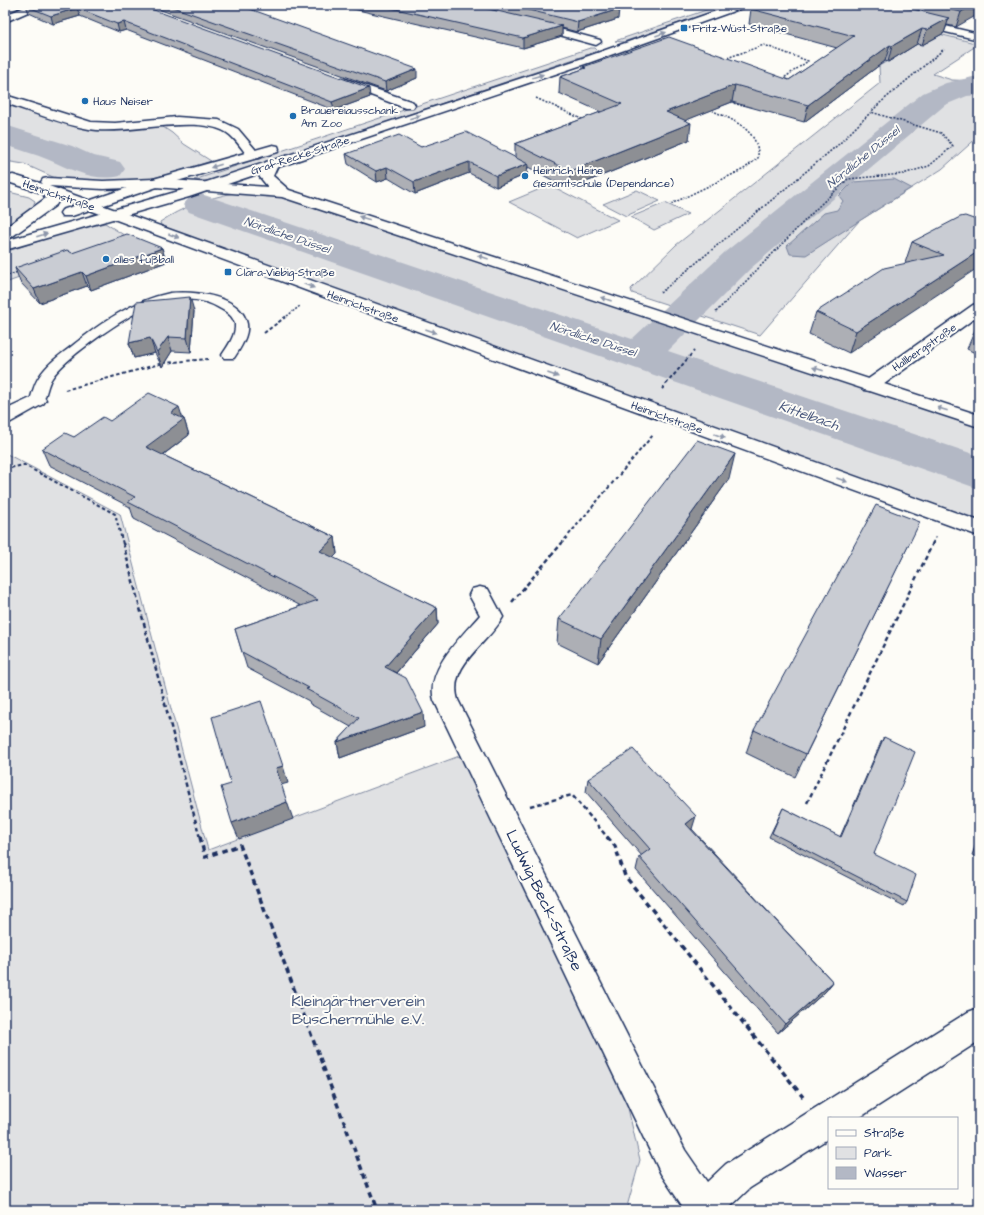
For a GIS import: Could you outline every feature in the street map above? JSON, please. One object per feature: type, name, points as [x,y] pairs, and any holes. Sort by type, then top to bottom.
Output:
[{"type":"street","points":[[5,19],[39,5]]},
{"type":"street","name":"Graf-Recke-Straße","points":[[5,246],[208,186],[616,50],[742,5]]},
{"type":"street","points":[[903,18],[977,35]]},
{"type":"street","points":[[525,23],[600,41],[616,50]]},
{"type":"street","points":[[581,48],[600,41]]},
{"type":"street","points":[[335,78],[413,104],[387,112]]},
{"type":"street","points":[[5,98],[90,126],[115,127],[177,121],[219,124],[234,132],[254,155]]},
{"type":"street","name":"Graf-Recke-Straße","points":[[5,235],[155,183],[286,145]]},
{"type":"street","points":[[271,165],[266,176],[268,180],[284,193]]},
{"type":"street","name":"Heinrichstraße","points":[[9,178],[71,184],[155,183],[284,193],[401,230],[979,421]]},
{"type":"street","name":"Heinrichstraße","points":[[9,178],[114,214],[319,290],[979,529]]},
{"type":"street","points":[[5,235],[50,202],[53,198],[48,192]]},
{"type":"street","name":"Hallbergstraße","points":[[870,386],[979,308]]},
{"type":"street","points":[[5,418],[37,400]]},
{"type":"street","name":"Ludwig-Beck-Straße","points":[[486,606],[453,662],[446,680],[445,696],[451,711],[673,1162],[703,1209],[738,1176],[827,1120]]},
{"type":"street","name":"Ludwig-Beck-Straße","points":[[832,1117],[979,1023]]},
{"type":"lane","points":[[37,400],[46,376],[62,360],[98,331],[125,313],[164,298],[194,297],[214,299],[236,313],[241,323],[240,335],[229,355]]},
{"type":"path","points":[[720,61],[764,45],[808,61],[777,82]]},
{"type":"path","points":[[643,311],[656,295],[745,224],[839,144],[871,112],[929,62]]},
{"type":"path","points":[[508,86],[590,123]]},
{"type":"path","points":[[721,99],[743,106],[748,102]]},
{"type":"path","points":[[671,204],[744,169],[758,158],[759,146],[750,133],[734,120],[713,111]]},
{"type":"path","points":[[696,328],[721,306],[819,206],[848,179],[903,174],[929,166],[953,146],[940,133],[871,112]]},
{"type":"path","points":[[5,276],[20,271]]},
{"type":"path","points":[[37,400],[71,388],[163,363],[213,359],[229,355],[242,349],[319,290]]},
{"type":"path","points":[[668,382],[694,351]]},
{"type":"path","points":[[163,356],[163,363]]},
{"type":"path","points":[[486,606],[516,600],[668,417]]},
{"type":"path","points":[[5,469],[24,465],[115,514],[205,857],[240,845],[377,1210]]},
{"type":"path","points":[[807,803],[946,517]]},
{"type":"path","points":[[502,813],[572,795],[614,846],[625,876],[827,1120]]},
{"type":"green space","points":[[721,5],[732,5],[623,42],[615,41]]},
{"type":"green space","points":[[935,33],[979,44],[933,74],[952,80],[979,81],[979,136],[942,169],[859,221],[760,335],[632,293],[631,289],[676,245],[880,83],[879,66]]},
{"type":"green space","points":[[590,48],[595,48],[598,51],[211,181],[194,180]]},
{"type":"green space","points":[[5,102],[93,130],[160,125],[184,144],[211,161],[170,174],[148,179],[125,181],[70,180],[53,177],[24,164],[5,161]]},
{"type":"green space","points":[[550,185],[618,220],[577,238],[509,202]]},
{"type":"green space","points":[[637,190],[660,201],[626,216],[603,204]]},
{"type":"green space","points":[[5,191],[29,197],[35,201],[32,210],[5,228]]},
{"type":"green space","points":[[234,193],[279,196],[979,424],[979,527],[162,229],[160,222],[177,212],[205,200]]},
{"type":"green space","points":[[665,203],[688,214],[654,230],[631,217]]},
{"type":"green space","points":[[105,223],[130,239],[5,283],[5,245],[11,250],[73,230]]},
{"type":"green space","name":"Kleingärtnerverein Buschermühle e.V.","points":[[5,453],[120,514],[208,850],[462,755],[627,1104],[640,1160],[626,1210],[5,1210]]},
{"type":"water","points":[[894,179],[911,188],[806,255],[790,254],[787,246],[824,213],[837,210],[843,201],[839,196],[853,182]]},
{"type":"building","points":[[140,5],[369,88],[332,102],[124,22],[117,24],[77,8],[51,16],[26,6]]},
{"type":"building","points":[[167,5],[239,5],[417,69],[385,82]]},
{"type":"building","points":[[378,5],[471,5],[562,26],[523,38]]},
{"type":"building","points":[[508,5],[597,5],[619,9],[578,22]]},
{"type":"building","points":[[762,5],[896,5],[949,18],[927,30],[922,29],[892,46],[890,45],[808,105],[735,85],[666,112],[691,123],[570,171],[515,144],[622,104],[560,77],[586,68],[583,67],[669,37],[789,80],[854,36],[751,9]]},
{"type":"building","points":[[933,5],[973,5],[961,12]]},
{"type":"building","points":[[466,132],[528,164],[496,176],[469,162],[414,182],[387,167],[376,171],[346,154],[399,135],[421,147]]},
{"type":"building","points":[[965,216],[979,221],[979,251],[856,331],[816,312],[884,268],[944,255],[912,242],[960,217]]},
{"type":"building","points":[[127,234],[162,248],[86,276],[82,272],[34,289],[15,268],[67,250],[72,253]]},
{"type":"building","points":[[190,297],[187,338],[168,337],[157,352],[150,338],[129,343],[136,302]]},
{"type":"building","points":[[149,393],[179,407],[171,413],[184,419],[146,447],[335,537],[320,551],[437,608],[385,667],[406,678],[423,712],[337,742],[359,718],[306,689],[309,688],[242,652],[235,629],[318,600],[128,502],[135,497],[42,449],[65,433],[74,437],[103,417],[110,421]]},
{"type":"building","points":[[697,440],[735,454],[601,639],[559,619]]},
{"type":"building","points":[[876,505],[920,522],[806,754],[754,730]]},
{"type":"building","points":[[261,701],[283,766],[276,768],[287,802],[232,823],[221,787],[231,784],[212,717]]},
{"type":"building","points":[[884,737],[915,752],[874,854],[916,875],[907,902],[772,833],[783,808],[841,837]]},
{"type":"building","points":[[633,749],[696,816],[686,824],[833,982],[785,1024],[639,857],[650,849],[588,779]]},
{"type":"waterway","name":"Nördliche Düssel","points":[[639,356],[738,260],[934,99],[962,88],[979,86]]},
{"type":"waterway","name":"Nördliche Düssel","points":[[5,135],[60,153],[84,164],[108,169]]},
{"type":"waterway","name":"Nördliche Düssel","points":[[201,205],[639,356]]},
{"type":"waterway","name":"Kittelbach","points":[[639,356],[979,473]]},
{"type":"place","name":"Fritz-Wüst-Straße","points":[[684,28]]},
{"type":"place","name":"Haus Neiser","points":[[85,101]]},
{"type":"place","name":"Brauereiausschank Am Zoo","points":[[293,116]]},
{"type":"place","name":"Heinrich Heine Gesamtschule (Dependance)","points":[[525,176]]},
{"type":"place","name":"alles fußball","points":[[106,259]]},
{"type":"place","name":"Clara-Viebig-Straße","points":[[228,272]]}]
